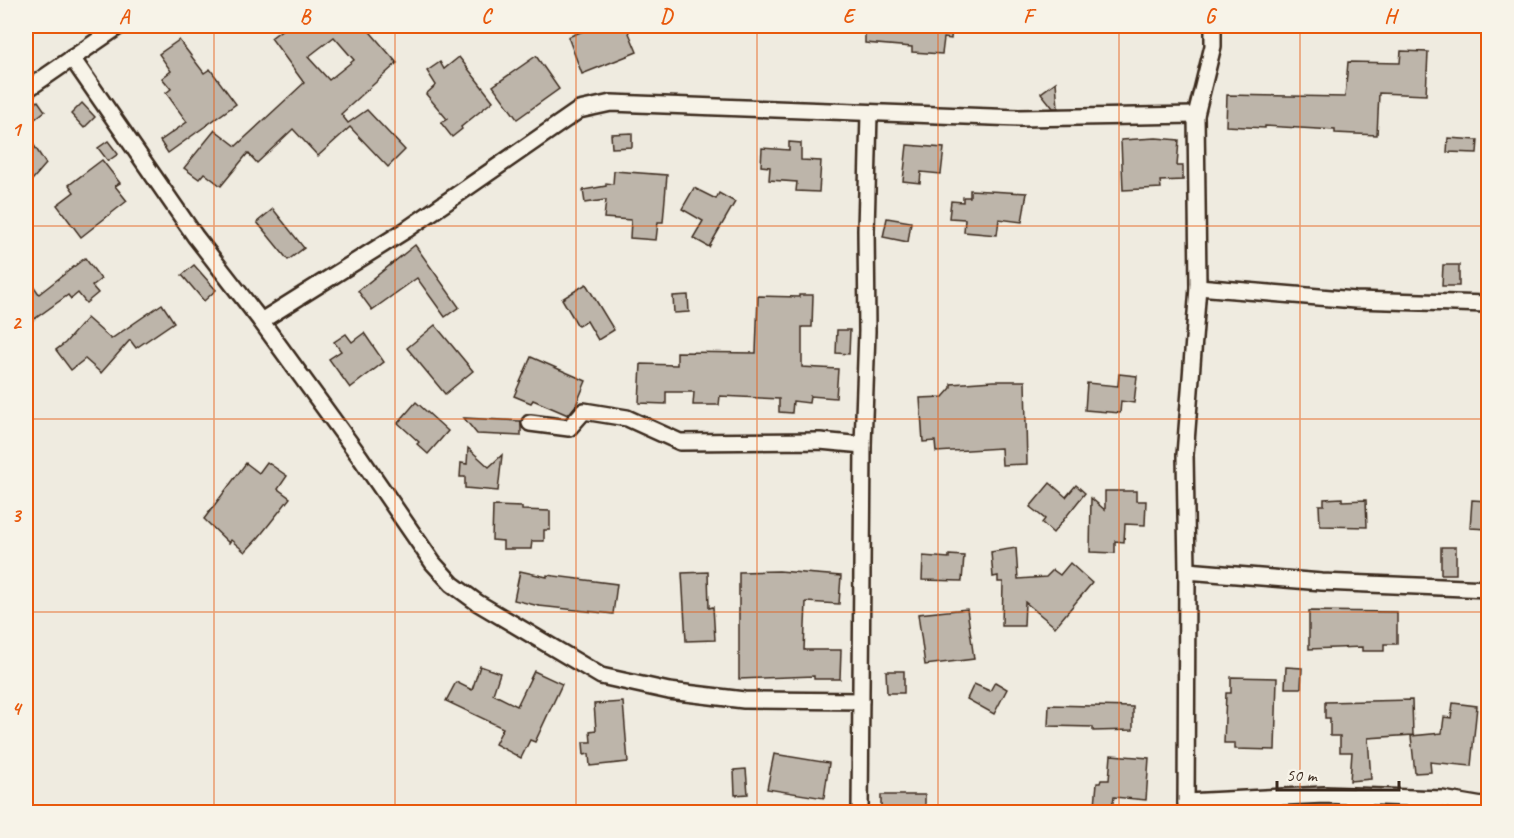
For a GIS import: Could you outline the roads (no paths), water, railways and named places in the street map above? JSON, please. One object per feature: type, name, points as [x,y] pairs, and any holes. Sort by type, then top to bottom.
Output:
[{"type":"street","points":[[26,90],[119,26]]},
{"type":"street","points":[[1213,26],[1213,46],[1196,115],[1198,288],[1185,455],[1186,807],[1324,795],[1442,799],[1488,807]]},
{"type":"street","points":[[72,58],[195,237],[261,321],[360,457],[433,563],[452,584],[478,603],[602,676],[669,691],[744,699],[861,701]]},
{"type":"street","points":[[261,321],[405,230],[579,110],[611,102],[1019,118],[1196,115]]},
{"type":"street","points":[[860,813],[869,113]]},
{"type":"street","points":[[1198,288],[1355,300],[1488,304]]},
{"type":"street","points":[[530,423],[569,428],[584,411],[627,418],[680,442],[820,441],[863,445]]},
{"type":"street","points":[[1187,571],[1322,582],[1488,589]]}]
